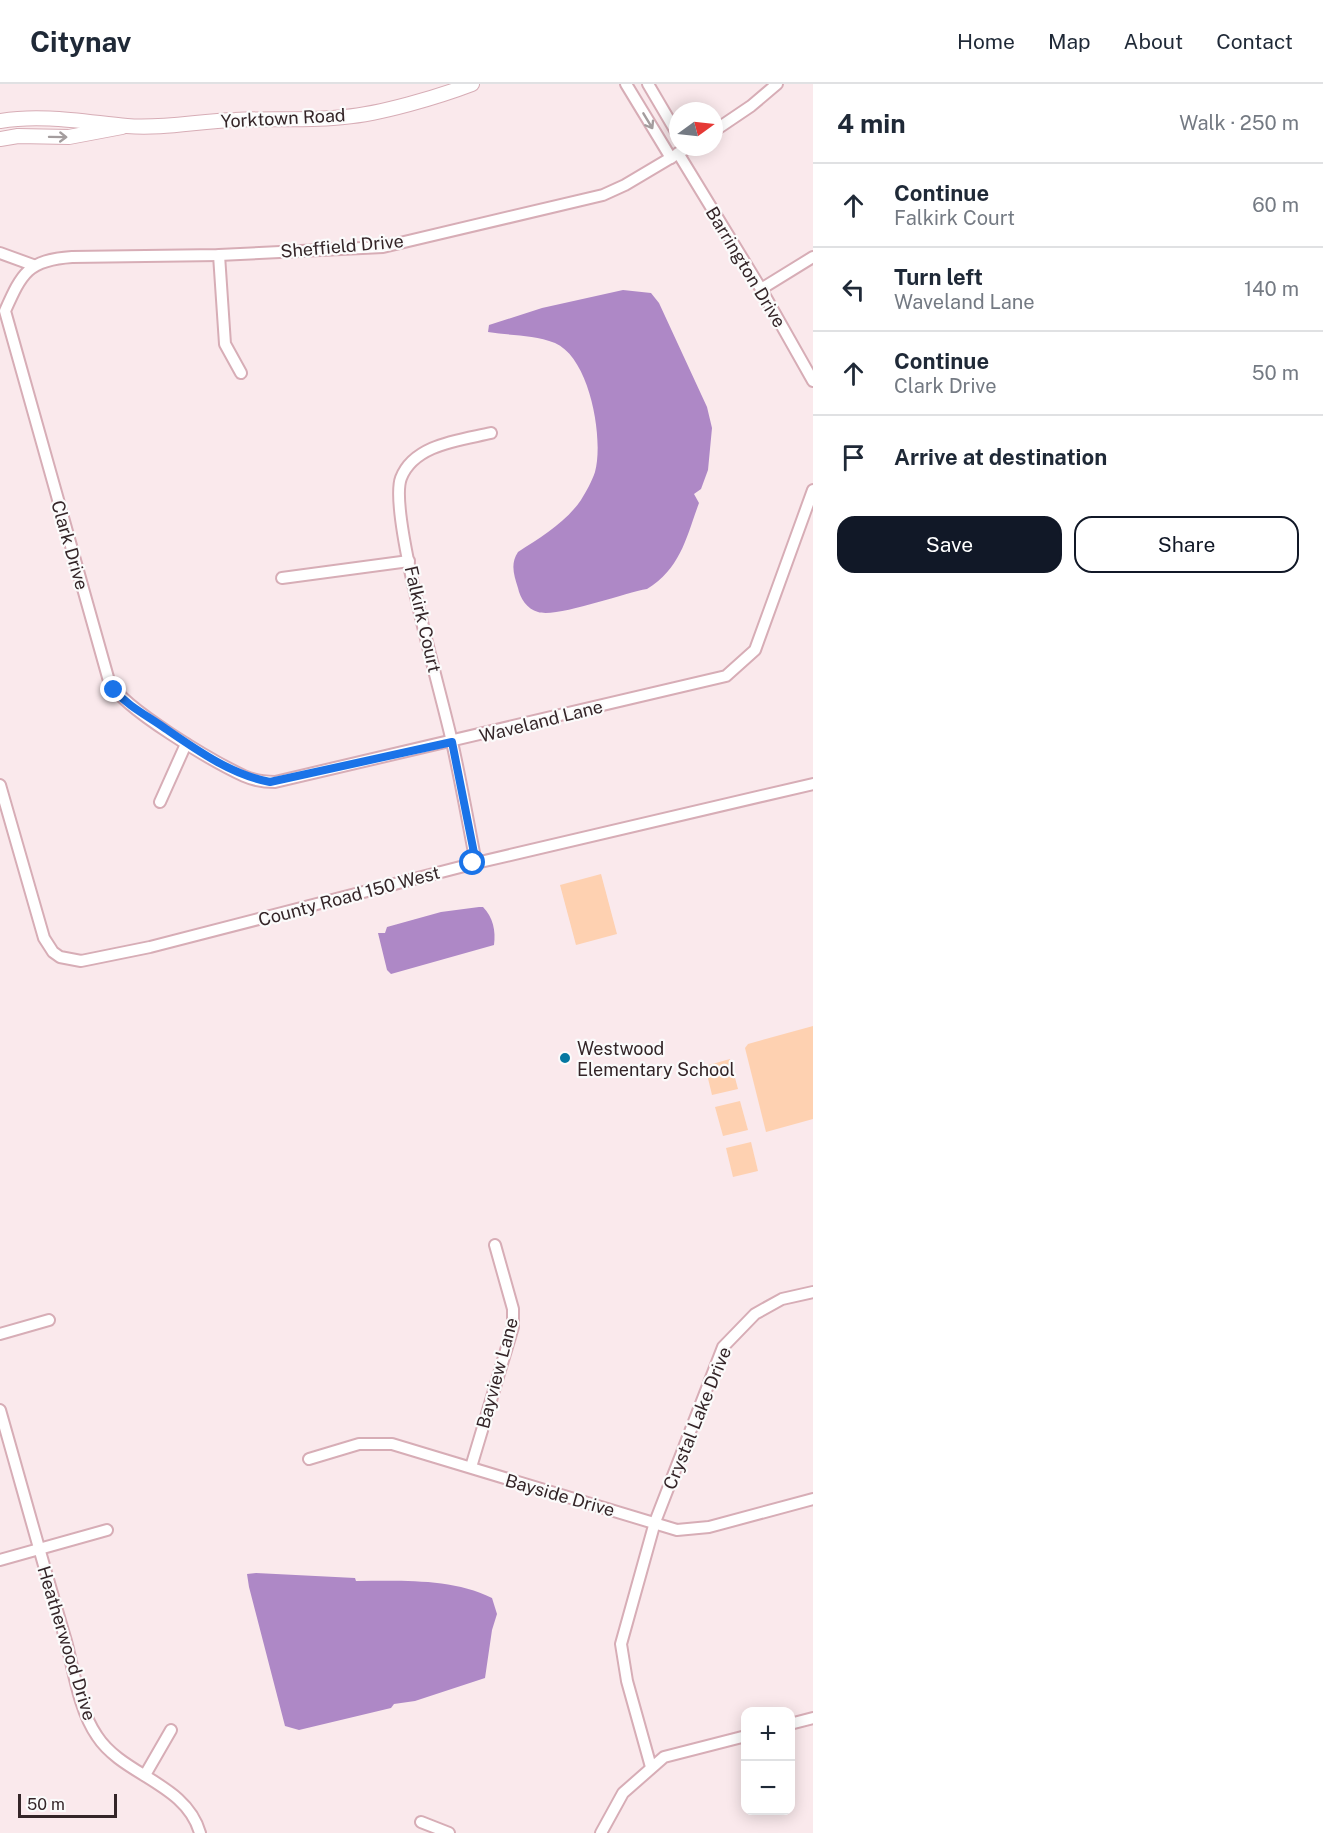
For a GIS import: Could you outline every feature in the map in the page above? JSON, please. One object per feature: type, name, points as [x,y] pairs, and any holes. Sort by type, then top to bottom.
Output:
[{"type":"street","name":"Yorktown Road","points":[[0,139],[18,136],[69,137],[127,126],[346,117],[447,94],[472,84]]},
{"type":"street","name":"Barrington Drive","points":[[626,84],[669,135]]},
{"type":"street","points":[[648,84],[669,120]]},
{"type":"street","points":[[723,125],[751,106],[777,84]]},
{"type":"street","name":"Yorktown Road","points":[[0,121],[16,118],[69,119],[127,126]]},
{"type":"street","name":"Sheffield Drive","points":[[33,265],[52,258],[219,255],[383,247],[586,200],[625,185],[674,156]]},
{"type":"street","name":"Barrington Drive","points":[[685,156],[813,381]]},
{"type":"street","points":[[0,253],[33,265],[4,305]]},
{"type":"street","points":[[219,255],[225,344],[241,373]]},
{"type":"street","points":[[761,290],[813,256]]},
{"type":"street","name":"Clark Drive","points":[[4,305],[109,681],[114,690],[130,706],[186,744]]},
{"type":"street","name":"Falkirk Court","points":[[476,863],[452,742],[409,561],[398,497],[404,472],[414,460],[434,448],[491,433]]},
{"type":"street","name":"Waveland Lane","points":[[186,744],[245,776],[275,782],[726,676],[755,650],[813,490]]},
{"type":"street","points":[[282,578],[409,561]]},
{"type":"street","points":[[160,802],[186,744]]},
{"type":"street","name":"County Road 150 West","points":[[0,785],[44,938],[53,952],[60,957],[81,961],[150,947],[476,863],[813,784]]},
{"type":"street","name":"Bayview Lane","points":[[471,1467],[513,1327],[513,1309],[495,1245]]},
{"type":"street","name":"Crystal Lake Drive","points":[[651,1767],[627,1681],[621,1644],[655,1522],[723,1347],[755,1314],[782,1299],[813,1292]]},
{"type":"street","points":[[0,1334],[49,1320]]},
{"type":"street","name":"Heatherwood Drive","points":[[0,1410],[88,1719],[96,1736],[111,1753],[167,1789],[196,1819],[200,1833]]},
{"type":"street","name":"Bayside Drive","points":[[309,1459],[359,1444],[378,1442],[416,1449],[534,1489],[677,1530],[709,1527],[813,1499]]},
{"type":"street","points":[[0,1560],[107,1530]]},
{"type":"street","points":[[795,1723],[813,1718]]},
{"type":"street","points":[[145,1775],[171,1730]]},
{"type":"street","points":[[601,1833],[623,1793],[664,1757],[741,1737]]},
{"type":"street","points":[[421,1822],[448,1833]]},
{"type":"shaded area","points":[[623,290],[651,293],[659,303],[707,407],[712,428],[708,470],[701,489],[694,494],[699,503],[686,540],[675,562],[668,572],[647,589],[560,612],[534,611],[520,596],[514,574],[514,561],[518,552],[568,516],[585,494],[595,472],[596,421],[585,382],[567,351],[555,343],[538,338],[488,332],[489,325],[542,308]]},
{"type":"shaded area","points":[[601,874],[617,934],[576,945],[560,885]]},
{"type":"shaded area","points":[[483,907],[491,920],[495,935],[494,945],[391,974],[387,970],[378,933],[385,933],[387,927],[441,912]]},
{"type":"shaded area","points":[[813,1026],[813,1119],[766,1132],[745,1048],[748,1044]]},
{"type":"shaded area","points":[[730,1059],[738,1089],[712,1095],[705,1066]]},
{"type":"shaded area","points":[[740,1101],[748,1130],[723,1136],[715,1107]]},
{"type":"shaded area","points":[[751,1142],[758,1171],[733,1177],[726,1148]]},
{"type":"shaded area","points":[[247,1574],[355,1578],[356,1581],[425,1582],[460,1587],[492,1598],[497,1614],[492,1630],[485,1678],[415,1701],[394,1704],[391,1708],[299,1730],[285,1726],[249,1587]]},
{"type":"place","name":"Westwood Elementary School","points":[[565,1058]]},
{"type":"route","points":[[114,690],[130,706],[186,744],[245,776],[270,782],[452,742],[476,863],[473,863]]}]
